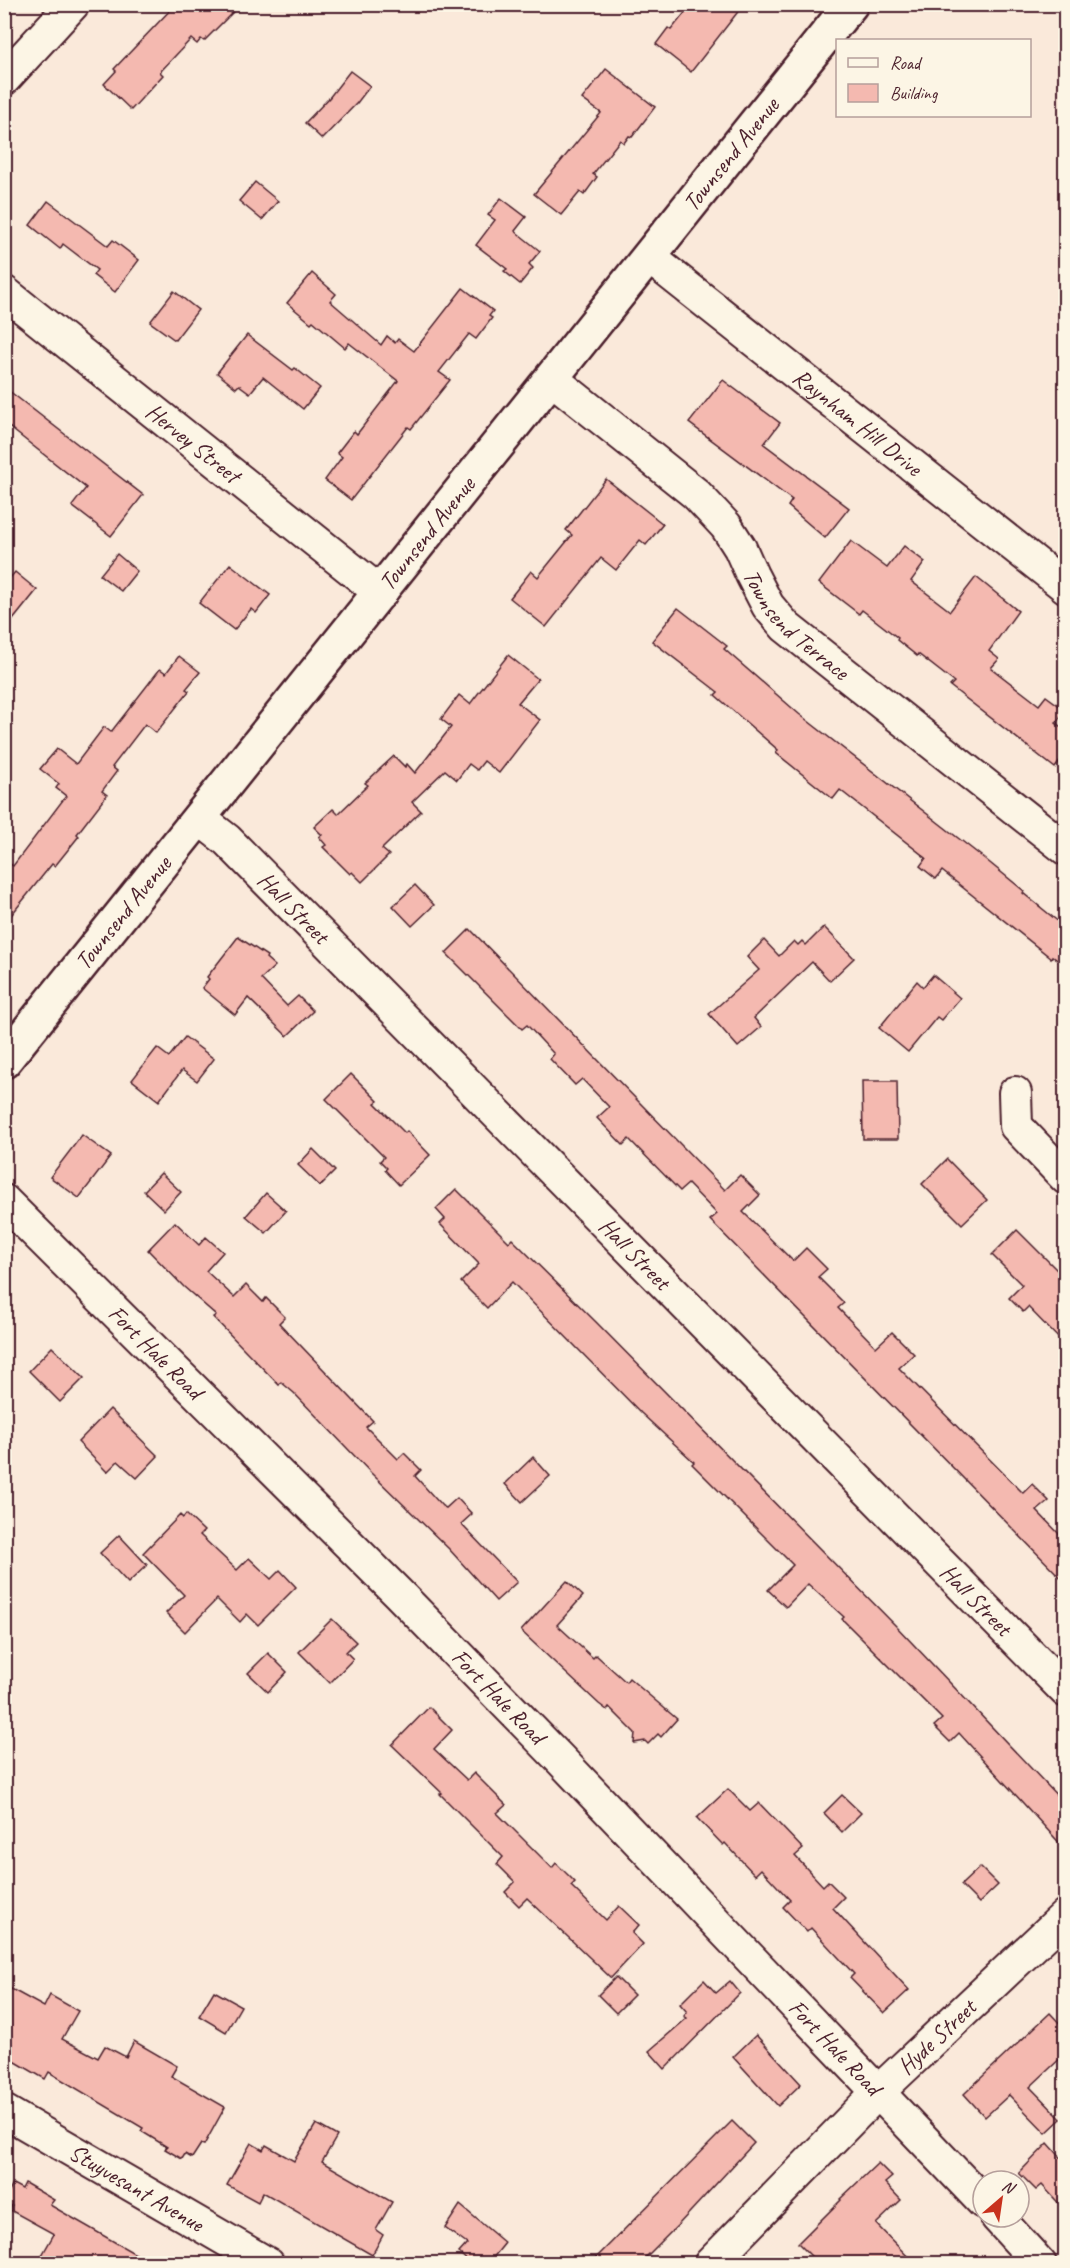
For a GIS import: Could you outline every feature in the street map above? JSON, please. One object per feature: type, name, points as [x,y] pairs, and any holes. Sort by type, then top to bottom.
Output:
[{"type":"main road","name":"Townsend Avenue","points":[[4,1061],[851,4]]},
{"type":"street","points":[[4,79],[73,4]]},
{"type":"street","name":"Raynham Hill Drive","points":[[650,257],[1065,587]]},
{"type":"street","name":"Hervey Street","points":[[4,292],[381,593]]},
{"type":"street","name":"Townsend Terrace","points":[[552,379],[696,494],[715,513],[740,548],[768,606],[786,627],[1065,849]]},
{"type":"street","name":"Hall Street","points":[[200,819],[226,840],[1065,1691]]},
{"type":"street","points":[[1016,1093],[1016,1126],[1065,1178]]},
{"type":"street","name":"Fort Hale Road","points":[[4,1201],[398,1593],[558,1756],[971,2189]]},
{"type":"street","name":"Hyde Street","points":[[710,2264],[879,2091],[1065,1915]]},
{"type":"street","name":"Stuyvesant Avenue","points":[[4,2111],[268,2264]]},
{"type":"street","points":[[1008,2229],[1040,2264]]},
{"type":"building","points":[[176,4],[241,4],[204,41],[201,39],[197,44],[191,39],[160,72],[163,75],[131,110],[104,84],[116,71],[114,69]]},
{"type":"building","points":[[692,4],[744,4],[691,72],[656,44]]},
{"type":"building","points":[[606,69],[655,107],[632,137],[629,136],[624,143],[620,140],[593,174],[597,177],[584,195],[580,192],[561,215],[534,194],[601,113],[582,99]]},
{"type":"building","points":[[350,71],[370,86],[322,139],[305,123]]},
{"type":"building","points":[[255,182],[278,201],[262,220],[239,201]]},
{"type":"building","points":[[501,198],[526,217],[515,231],[540,251],[529,264],[533,268],[520,284],[504,271],[507,269],[476,245],[495,220],[488,215]]},
{"type":"building","points":[[48,201],[108,246],[113,240],[139,260],[115,292],[93,275],[97,270],[63,244],[60,249],[30,225]]},
{"type":"building","points":[[312,273],[336,294],[330,301],[381,345],[387,336],[395,343],[398,339],[414,351],[463,288],[493,311],[489,316],[492,318],[476,339],[469,334],[439,372],[450,380],[411,429],[408,427],[351,500],[325,480],[342,457],[337,453],[354,431],[357,434],[398,381],[349,343],[345,348],[287,303]]},
{"type":"building","points":[[174,291],[198,310],[175,340],[150,322]]},
{"type":"building","points":[[247,335],[320,388],[303,409],[263,377],[250,393],[239,385],[236,388],[217,373]]},
{"type":"building","points":[[723,380],[780,423],[764,444],[849,508],[825,538],[788,506],[792,500],[689,423]]},
{"type":"building","points":[[4,387],[143,495],[111,536],[72,506],[86,488],[4,423]]},
{"type":"building","points":[[606,479],[663,524],[646,545],[640,540],[616,570],[601,558],[546,627],[510,598],[531,571],[538,577],[572,535],[566,530]]},
{"type":"building","points":[[851,541],[887,568],[904,546],[925,562],[911,581],[950,611],[976,577],[1018,611],[989,651],[999,659],[991,668],[1039,705],[1046,696],[1065,710],[1056,723],[1065,730],[1065,754],[1055,768],[950,686],[954,682],[918,654],[917,656],[897,640],[898,638],[862,610],[859,614],[819,583]]},
{"type":"building","points":[[117,554],[137,571],[121,591],[100,575]]},
{"type":"building","points":[[230,564],[270,595],[256,613],[251,609],[234,630],[199,603]]},
{"type":"building","points":[[15,572],[37,590],[4,631],[4,585]]},
{"type":"building","points":[[678,608],[727,646],[724,649],[799,714],[985,859],[1065,927],[1065,966],[1052,956],[1051,958],[942,871],[936,879],[920,866],[926,858],[840,790],[833,799],[776,753],[778,750],[715,695],[718,692],[652,641]]},
{"type":"building","points":[[508,655],[538,679],[518,703],[540,720],[499,773],[484,761],[477,770],[469,764],[457,780],[445,770],[412,802],[421,811],[382,849],[389,855],[362,882],[352,872],[350,874],[323,847],[326,845],[319,837],[322,835],[314,827],[333,809],[338,814],[368,785],[365,783],[394,756],[405,767],[407,764],[415,773],[451,727],[441,719],[459,695],[470,704]]},
{"type":"building","points":[[179,656],[200,672],[186,689],[189,691],[156,733],[145,724],[112,767],[117,771],[102,791],[107,795],[77,834],[79,836],[55,866],[52,864],[4,924],[4,859],[13,866],[66,796],[56,788],[59,784],[40,769],[57,749],[76,764],[104,727],[111,732],[160,669],[166,673]]},
{"type":"building","points":[[415,885],[434,905],[412,926],[393,906]]},
{"type":"building","points":[[824,927],[854,958],[830,981],[812,962],[754,1018],[761,1027],[738,1047],[709,1014],[759,970],[747,957],[764,940],[779,956],[794,941],[798,945],[802,941],[806,945]]},
{"type":"building","points":[[470,929],[725,1190],[740,1175],[760,1195],[743,1212],[793,1261],[806,1248],[827,1269],[818,1277],[844,1303],[838,1308],[876,1347],[892,1332],[914,1354],[899,1368],[1023,1493],[1032,1484],[1049,1501],[1037,1511],[1065,1540],[1065,1582],[710,1220],[717,1214],[688,1184],[680,1191],[629,1139],[623,1145],[597,1118],[609,1107],[582,1079],[575,1085],[550,1059],[554,1054],[527,1025],[522,1029],[446,953]]},
{"type":"building","points":[[238,937],[267,956],[266,958],[275,966],[261,979],[287,1006],[298,996],[313,1011],[287,1036],[248,998],[235,1015],[202,988],[209,979],[207,977]]},
{"type":"building","points":[[933,975],[960,998],[941,1020],[937,1017],[908,1052],[879,1028],[917,981],[923,987]]},
{"type":"building","points":[[185,1037],[214,1059],[197,1081],[182,1070],[159,1101],[132,1080],[157,1048],[169,1057]]},
{"type":"building","points":[[351,1074],[378,1101],[375,1103],[430,1155],[399,1185],[380,1161],[384,1157],[326,1099]]},
{"type":"building","points":[[862,1081],[897,1081],[898,1139],[863,1139]]},
{"type":"building","points":[[82,1135],[111,1156],[79,1198],[50,1177]]},
{"type":"building","points":[[313,1149],[335,1171],[320,1186],[298,1165]]},
{"type":"building","points":[[947,1159],[987,1200],[962,1224],[922,1184]]},
{"type":"building","points":[[161,1173],[181,1192],[164,1210],[144,1191]]},
{"type":"building","points":[[456,1189],[509,1242],[512,1239],[596,1322],[895,1625],[1065,1804],[1065,1849],[959,1733],[950,1742],[934,1726],[942,1719],[842,1619],[844,1617],[808,1584],[786,1607],[768,1590],[793,1565],[692,1464],[694,1462],[641,1413],[512,1282],[487,1308],[461,1282],[479,1264],[440,1224],[445,1219],[436,1209]]},
{"type":"building","points":[[266,1193],[286,1211],[266,1233],[246,1216]]},
{"type":"building","points":[[175,1222],[199,1245],[206,1237],[223,1252],[206,1271],[234,1297],[246,1285],[263,1302],[266,1298],[285,1317],[279,1323],[373,1421],[366,1427],[398,1459],[404,1453],[421,1470],[415,1476],[442,1506],[446,1508],[457,1498],[472,1514],[461,1524],[517,1582],[496,1601],[449,1549],[294,1393],[281,1382],[279,1385],[213,1317],[216,1315],[184,1287],[148,1250]]},
{"type":"building","points":[[1017,1230],[1065,1278],[1065,1345],[1028,1307],[1023,1312],[1009,1298],[1022,1285],[992,1255]]},
{"type":"building","points":[[52,1347],[84,1378],[60,1402],[29,1371]]},
{"type":"building","points":[[110,1409],[158,1456],[137,1478],[118,1461],[107,1472],[78,1442]]},
{"type":"building","points":[[533,1457],[550,1476],[522,1502],[505,1484]]},
{"type":"building","points":[[186,1514],[204,1531],[200,1535],[237,1570],[249,1558],[271,1579],[280,1570],[296,1587],[258,1625],[247,1614],[240,1622],[217,1599],[185,1632],[166,1613],[184,1595],[143,1553],[180,1515],[183,1518]]},
{"type":"building","points":[[119,1535],[147,1565],[128,1583],[100,1553]]},
{"type":"building","points":[[567,1581],[583,1596],[557,1625],[593,1658],[596,1655],[626,1682],[629,1678],[677,1719],[661,1737],[658,1734],[648,1744],[645,1741],[634,1743],[635,1733],[609,1707],[607,1710],[599,1704],[521,1631]]},
{"type":"building","points":[[332,1619],[356,1642],[346,1652],[353,1659],[330,1683],[299,1652]]},
{"type":"building","points":[[268,1653],[287,1672],[268,1692],[248,1673]]},
{"type":"building","points":[[429,1707],[452,1730],[434,1749],[467,1780],[474,1773],[506,1805],[497,1813],[552,1868],[556,1863],[575,1882],[571,1886],[606,1920],[619,1906],[639,1925],[632,1933],[643,1944],[611,1978],[527,1898],[519,1906],[505,1892],[515,1882],[497,1864],[503,1857],[392,1745]]},
{"type":"building","points":[[728,1789],[750,1811],[759,1803],[803,1849],[795,1856],[823,1886],[828,1881],[844,1897],[833,1908],[909,1990],[884,2013],[850,1978],[854,1974],[811,1928],[807,1932],[783,1907],[790,1900],[761,1869],[755,1875],[697,1818]]},
{"type":"building","points":[[842,1795],[861,1813],[842,1832],[824,1813]]},
{"type":"building","points":[[980,1867],[998,1885],[979,1903],[961,1885]]},
{"type":"building","points":[[616,1977],[634,1995],[616,2013],[598,1995]]},
{"type":"building","points":[[704,1980],[716,1993],[730,1981],[740,1993],[665,2069],[649,2051],[687,2018],[684,2016],[687,2012],[680,2004]]},
{"type":"building","points":[[4,1985],[44,2007],[50,1995],[78,2011],[62,2039],[98,2058],[105,2046],[126,2057],[134,2041],[177,2066],[171,2076],[225,2107],[204,2145],[201,2144],[192,2158],[185,2154],[182,2159],[141,2131],[143,2128],[49,2072],[45,2079],[4,2055]]},
{"type":"building","points":[[214,1991],[241,2006],[226,2032],[199,2016]]},
{"type":"building","points":[[1050,2013],[1065,2029],[1065,2054],[1030,2087],[1061,2119],[1046,2133],[1009,2095],[985,2117],[964,2094]]},
{"type":"building","points":[[756,2035],[801,2084],[778,2106],[733,2057]]},
{"type":"building","points":[[732,2121],[754,2143],[678,2225],[639,2264],[590,2264]]},
{"type":"building","points":[[316,2124],[337,2136],[322,2162],[392,2202],[376,2230],[383,2235],[372,2255],[263,2192],[258,2202],[227,2185],[251,2143],[263,2150],[266,2145],[294,2161]]},
{"type":"building","points":[[1048,2143],[1065,2162],[1065,2210],[1042,2185],[1036,2190],[1031,2185],[1031,2169],[1023,2169]]},
{"type":"building","points":[[878,2163],[892,2177],[885,2183],[901,2200],[876,2224],[915,2264],[819,2264],[798,2243]]},
{"type":"building","points":[[25,2183],[54,2200],[50,2205],[153,2264],[37,2264],[54,2234],[10,2210],[12,2206],[4,2202],[13,2184],[22,2189]]},
{"type":"building","points":[[460,2205],[505,2243],[488,2264],[471,2264],[459,2253],[467,2244],[445,2228]]}]
